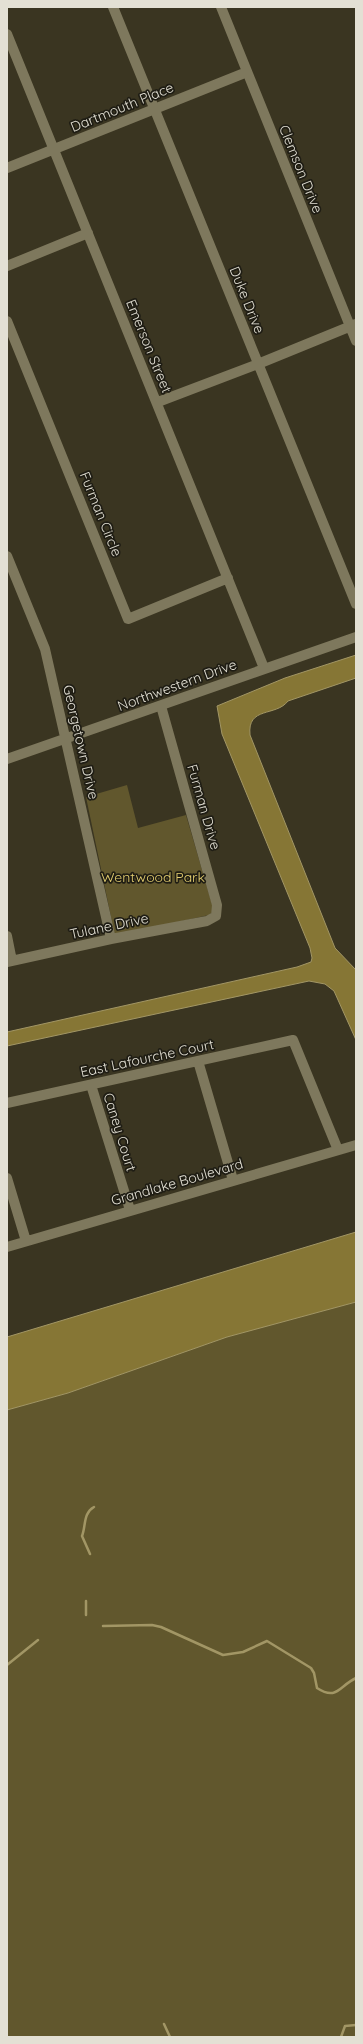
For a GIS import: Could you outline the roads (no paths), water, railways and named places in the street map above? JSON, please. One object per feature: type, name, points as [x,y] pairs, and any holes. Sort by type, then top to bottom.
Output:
[{"type":"street","name":"Duke Drive","points":[[113,7],[356,604]]},
{"type":"street","name":"Clemson Drive","points":[[221,7],[353,325],[356,341]]},
{"type":"street","name":"Emerson Street","points":[[7,34],[158,402],[264,668]]},
{"type":"street","name":"Dartmouth Place","points":[[7,168],[247,72]]},
{"type":"street","points":[[7,266],[88,233]]},
{"type":"street","name":"Furman Circle","points":[[7,321],[128,619],[228,578]]},
{"type":"street","points":[[158,402],[258,364],[353,325]]},
{"type":"street","name":"Georgetown Drive","points":[[7,556],[45,649],[67,739],[110,939]]},
{"type":"street","name":"Northwestern Drive","points":[[7,759],[356,637]]},
{"type":"street","name":"Furman Drive","points":[[162,706],[217,905],[216,916]]},
{"type":"street","name":"Tulane Drive","points":[[10,962],[110,939],[207,921],[216,916]]},
{"type":"street","points":[[7,936],[10,962]]},
{"type":"street","name":"East Lafourche Court","points":[[7,1103],[293,1040],[338,1150]]},
{"type":"street","points":[[198,1061],[233,1180]]},
{"type":"street","name":"Caney Court","points":[[91,1085],[130,1210]]},
{"type":"street","name":"Grandlake Boulevard","points":[[7,1247],[356,1145]]},
{"type":"street","points":[[7,1178],[26,1241]]},
{"type":"waterway","points":[[90,1554],[82,1536],[86,1516],[94,1507]]},
{"type":"waterway","points":[[86,1601],[86,1615]]},
{"type":"waterway","points":[[103,1626],[152,1625],[161,1627],[223,1655],[243,1652],[267,1641],[311,1668],[314,1673],[317,1688],[324,1692],[334,1693],[356,1678]]},
{"type":"waterway","points":[[7,1665],[38,1640]]},
{"type":"waterway","points":[[164,2024],[170,2037]]},
{"type":"waterway","points":[[341,2037],[345,2026],[356,2025]]},
{"type":"park label","name":"Wentwood Park","points":[[153,877]]}]
